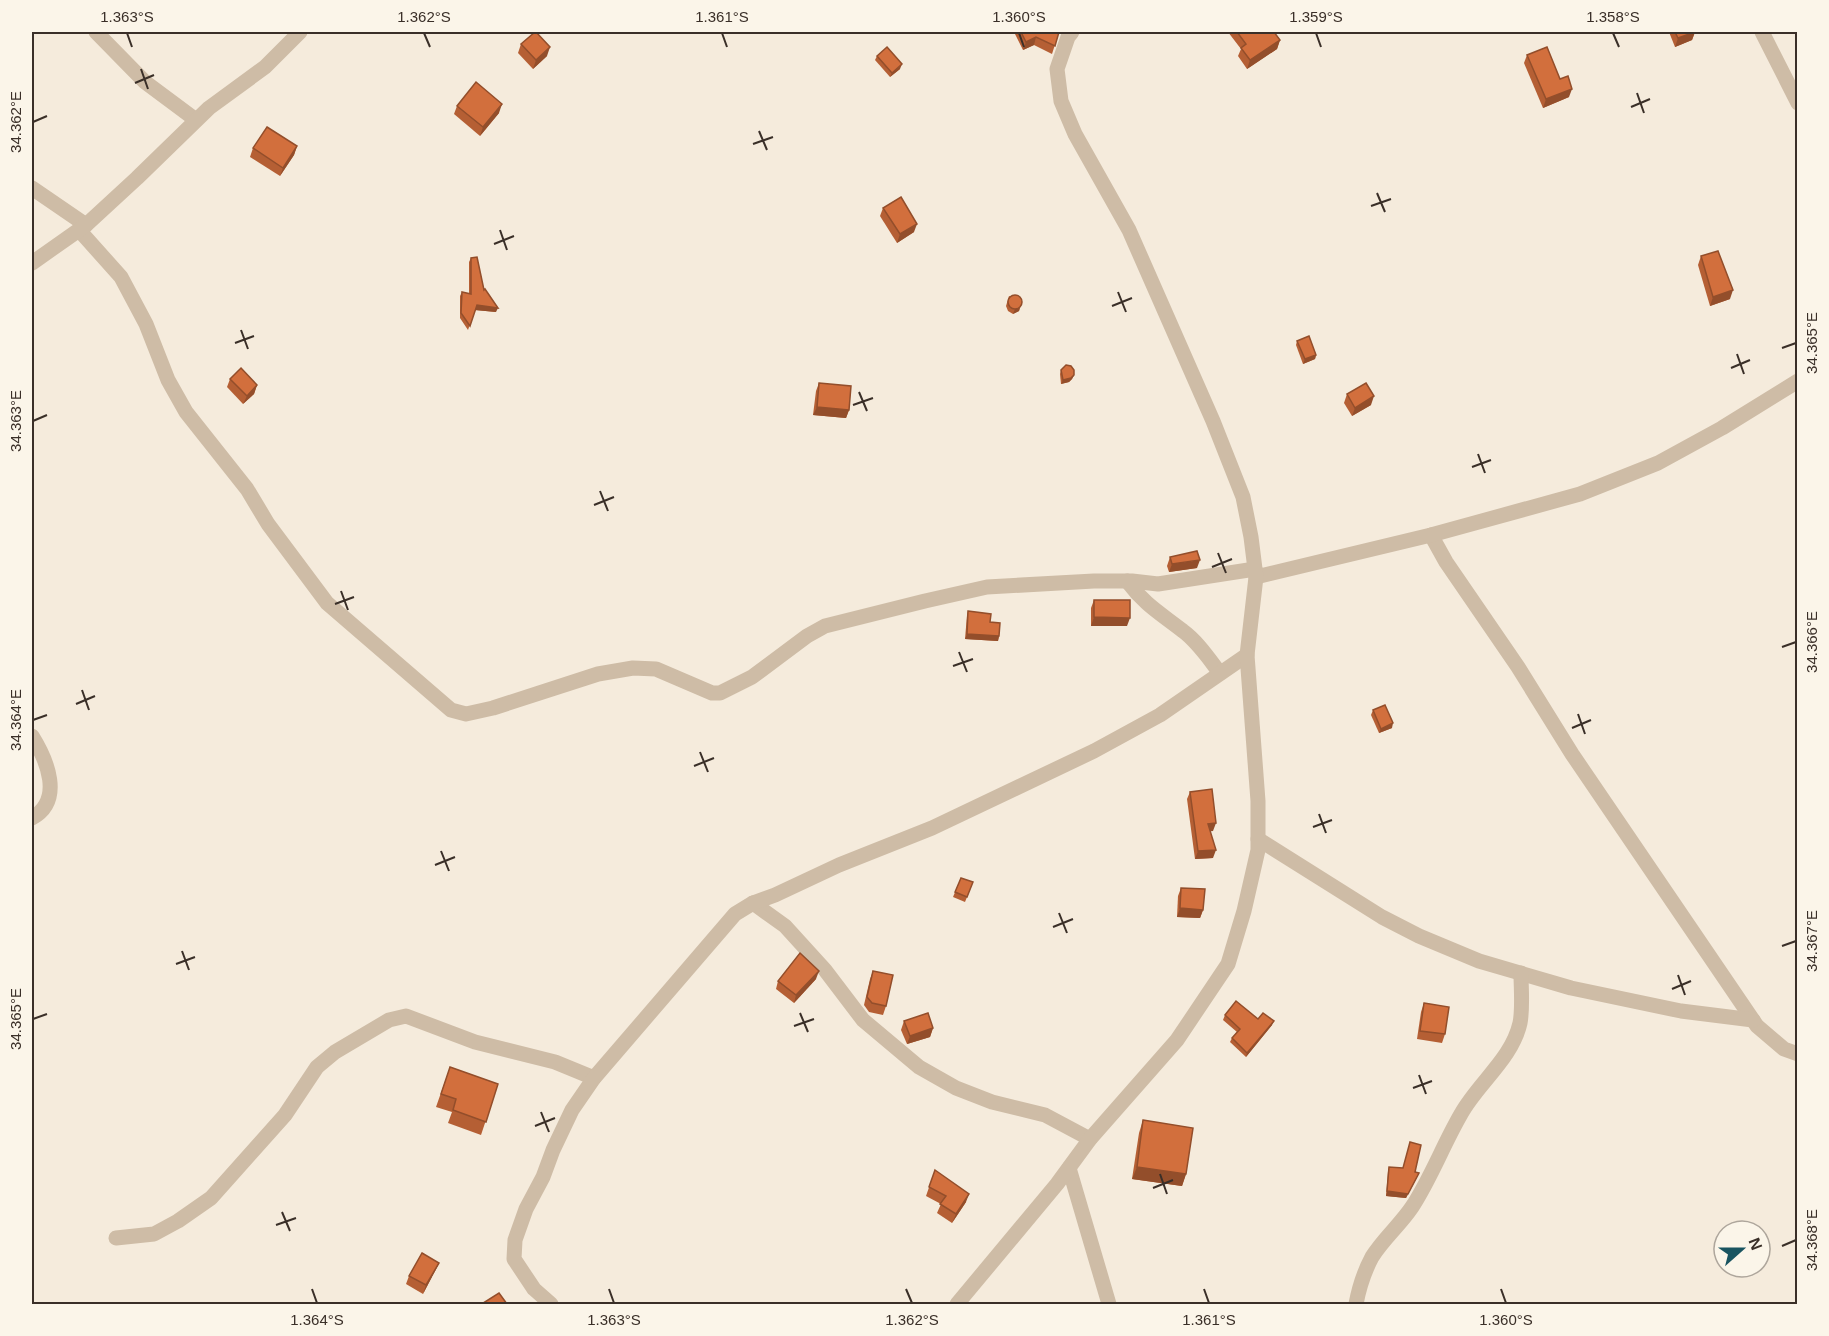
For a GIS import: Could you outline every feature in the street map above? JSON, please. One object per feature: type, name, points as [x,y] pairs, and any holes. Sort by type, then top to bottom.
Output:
[{"type":"street","points":[[96,32],[145,82],[196,120]]},
{"type":"street","points":[[32,263],[82,227],[137,178],[208,108],[265,66],[300,32]]},
{"type":"street","points":[[957,1305],[1090,1139],[1177,1040],[1228,964],[1244,911],[1258,850],[1258,801],[1247,655],[1255,573],[1244,498],[1129,231],[1075,134],[1061,100],[1058,69],[1068,37],[1072,32]]},
{"type":"street","points":[[1762,32],[1797,103]]},
{"type":"street","points":[[32,188],[82,227],[121,277],[146,324],[168,380],[186,412],[248,489],[268,524],[327,603],[451,710],[466,714],[598,674],[633,668],[656,669],[712,693],[720,693],[752,676],[807,636],[825,627],[987,587],[1127,581],[1158,584],[1255,573],[1431,535],[1580,494],[1658,463],[1722,428],[1797,381]]},
{"type":"street","points":[[1431,535],[1446,562],[1518,667],[1572,754],[1757,1026],[1785,1049],[1797,1054]]},
{"type":"street","points":[[1127,581],[1138,597],[1149,607],[1184,631],[1220,674]]},
{"type":"street","points":[[551,1305],[534,1289],[514,1259],[515,1240],[526,1209],[543,1177],[553,1150],[572,1110],[594,1078],[735,914],[753,903],[839,865],[932,828],[1094,751],[1160,715],[1247,655]]},
{"type":"street","points":[[32,736],[48,767],[50,789],[45,806],[32,818]]},
{"type":"street","points":[[1258,839],[1382,917],[1419,936],[1479,961],[1571,988],[1681,1011],[1753,1020]]},
{"type":"street","points":[[753,903],[785,926],[825,970],[863,1020],[919,1067],[956,1088],[992,1102],[1046,1115],[1090,1139]]},
{"type":"street","points":[[1356,1305],[1360,1284],[1373,1257],[1411,1209],[1460,1115],[1474,1093],[1511,1047],[1520,1023],[1521,973]]},
{"type":"street","points":[[116,1238],[154,1234],[178,1221],[211,1198],[285,1115],[317,1067],[335,1052],[389,1020],[406,1016],[475,1042],[555,1062],[594,1078]]},
{"type":"street","points":[[1069,1168],[1109,1305]]},
{"type":"building","points":[[535,32],[550,47],[536,60],[521,44]]},
{"type":"building","points":[[1021,32],[1059,32],[1055,46],[1036,37],[1026,42]]},
{"type":"building","points":[[1237,32],[1274,32],[1280,40],[1250,60],[1241,48],[1246,44]]},
{"type":"building","points":[[1675,32],[1695,32],[1678,38]]},
{"type":"building","points":[[887,47],[902,64],[892,73],[877,56]]},
{"type":"building","points":[[1547,47],[1560,79],[1568,76],[1572,89],[1546,99],[1527,55]]},
{"type":"building","points":[[476,82],[502,104],[483,127],[457,106]]},
{"type":"building","points":[[267,127],[297,146],[283,168],[253,148]]},
{"type":"building","points":[[901,197],[917,224],[900,234],[883,208]]},
{"type":"building","points":[[1718,251],[1733,290],[1713,297],[1701,256]]},
{"type":"building","points":[[477,257],[484,290],[498,308],[477,305],[470,326],[461,313],[462,292],[471,294],[471,258]]},
{"type":"building","points":[[1012,295],[1018,295],[1022,302],[1018,309],[1012,309],[1008,305],[1008,299]]},
{"type":"building","points":[[1309,336],[1316,355],[1305,359],[1297,341]]},
{"type":"building","points":[[1066,365],[1071,366],[1074,375],[1063,380],[1061,370]]},
{"type":"building","points":[[241,368],[257,385],[247,396],[230,379]]},
{"type":"building","points":[[819,383],[851,386],[849,410],[817,407]]},
{"type":"building","points":[[1366,383],[1374,396],[1355,408],[1347,394]]},
{"type":"building","points":[[1197,551],[1200,560],[1172,564],[1170,557]]},
{"type":"building","points":[[1094,600],[1130,600],[1130,618],[1094,617]]},
{"type":"building","points":[[968,611],[991,614],[990,622],[1000,623],[999,636],[967,634]]},
{"type":"building","points":[[1385,705],[1393,723],[1381,729],[1373,710]]},
{"type":"building","points":[[1212,789],[1216,823],[1208,824],[1216,850],[1198,851],[1190,792]]},
{"type":"building","points":[[961,878],[973,882],[967,897],[955,892]]},
{"type":"building","points":[[1181,888],[1205,889],[1203,910],[1180,908]]},
{"type":"building","points":[[800,953],[819,971],[796,995],[778,981]]},
{"type":"building","points":[[873,971],[893,975],[886,1006],[872,1003],[867,997]]},
{"type":"building","points":[[1236,1001],[1258,1019],[1263,1013],[1274,1021],[1247,1053],[1232,1038],[1240,1029],[1225,1015]]},
{"type":"building","points":[[1424,1003],[1449,1007],[1445,1034],[1420,1031]]},
{"type":"building","points":[[928,1013],[933,1028],[910,1036],[904,1021]]},
{"type":"building","points":[[450,1067],[498,1084],[486,1122],[453,1110],[456,1099],[441,1094]]},
{"type":"building","points":[[1143,1120],[1193,1128],[1186,1174],[1137,1167]]},
{"type":"building","points":[[1410,1142],[1421,1145],[1415,1172],[1419,1173],[1408,1194],[1387,1191],[1389,1167],[1403,1168]]},
{"type":"building","points":[[935,1170],[969,1194],[956,1214],[940,1204],[946,1196],[929,1187]]},
{"type":"building","points":[[422,1253],[439,1263],[426,1285],[409,1276]]},
{"type":"building","points":[[499,1293],[506,1305],[480,1305]]}]
